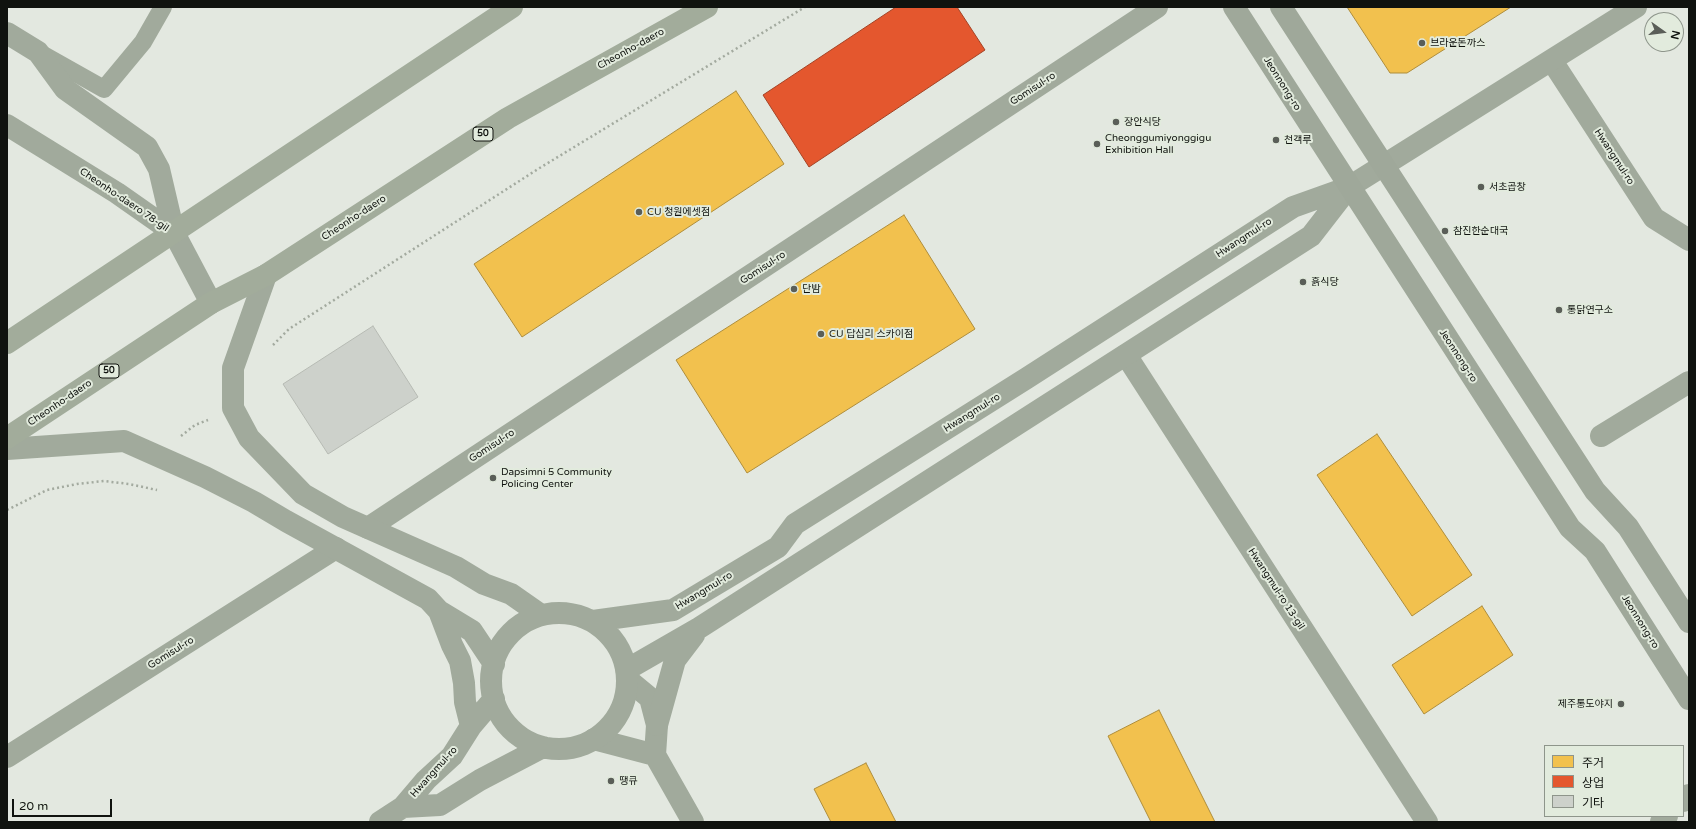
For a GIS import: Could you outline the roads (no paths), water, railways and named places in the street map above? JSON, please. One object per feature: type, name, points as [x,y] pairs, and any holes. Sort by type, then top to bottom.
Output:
[{"type":"main road","points":[[7,343],[512,7]]},
{"type":"main road","name":"Cheonho-daero","points":[[7,438],[211,303],[266,275],[508,118],[707,7]]},
{"type":"main road","name":"Jeonnong-ro","points":[[1234,7],[1570,528],[1595,551],[1689,699]]},
{"type":"main road","points":[[1281,7],[1595,491],[1628,527],[1689,622]]},
{"type":"street","name":"Gomisul-ro","points":[[368,528],[1157,7]]},
{"type":"street","name":"Hwangmul-ro","points":[[592,621],[673,610],[778,547],[795,524],[1293,207],[1349,187],[1636,7]]},
{"type":"street","points":[[7,33],[38,52],[65,89],[147,147],[158,169],[174,233]]},
{"type":"street","name":"Hwangmul-ro","points":[[1552,61],[1654,218],[1689,240]]},
{"type":"street","name":"Cheonho-daero 78-gil","points":[[7,125],[117,193],[174,233],[211,303]]},
{"type":"street","name":"Hwangmul-ro","points":[[627,675],[1311,236],[1349,187]]},
{"type":"street","points":[[266,275],[233,368],[233,408],[249,438],[304,494],[344,517],[456,567],[484,584],[511,594],[541,615]]},
{"type":"street","name":"Hwangmul-ro 13-gil","points":[[1126,355],[1427,822]]},
{"type":"street","points":[[1601,436],[1689,382]]},
{"type":"street","points":[[7,449],[124,441],[205,477],[254,502],[428,599],[439,611],[472,631],[494,664]]},
{"type":"street","points":[[286,521],[304,494]]},
{"type":"street","name":"Gomisul-ro","points":[[7,757],[336,548]]},
{"type":"street","points":[[439,611],[460,661],[464,683],[465,702],[471,726]]},
{"type":"street","points":[[558,612],[576,614],[592,621],[606,631],[617,646],[625,662],[627,675],[625,697],[619,714],[608,728],[594,739],[578,746],[566,748],[543,747],[526,740],[512,729],[501,715],[494,699],[492,682],[494,664],[500,647],[511,633],[525,622],[541,615],[558,612]]},
{"type":"street","points":[[691,821],[655,754],[657,725],[675,660],[699,628]]},
{"type":"street","points":[[627,675],[650,698],[657,725]]},
{"type":"street","name":"Hwangmul-ro","points":[[380,822],[403,807],[426,780],[452,756],[471,726],[494,699]]},
{"type":"street","points":[[594,739],[655,754]]},
{"type":"street","name":"Hwangmul-ro","points":[[403,807],[440,805],[480,780],[543,747]]},
{"type":"lane","points":[[38,52],[104,89],[143,42],[163,7]]},
{"type":"place","name":"브라운돈까스","points":[[1422,43]]},
{"type":"place","name":"장안식당","points":[[1116,122]]},
{"type":"place","name":"천객루","points":[[1276,140]]},
{"type":"place","name":"Cheonggumiyonggigu Exhibition Hall","points":[[1097,144]]},
{"type":"place","name":"서초곱창","points":[[1481,187]]},
{"type":"place","name":"CU 청원에셋점","points":[[639,212]]},
{"type":"place","name":"참진한순대국","points":[[1445,231]]},
{"type":"place","name":"흙식당","points":[[1303,282]]},
{"type":"place","name":"단밤","points":[[794,289]]},
{"type":"place","name":"통닭연구소","points":[[1559,310]]},
{"type":"place","name":"CU 답십리 스카이점","points":[[821,334]]},
{"type":"place","name":"Dapsimni 5 Community Policing Center","points":[[493,478]]},
{"type":"place","name":"제주통도야지","points":[[1621,704]]},
{"type":"place","name":"땡큐","points":[[611,781]]}]
